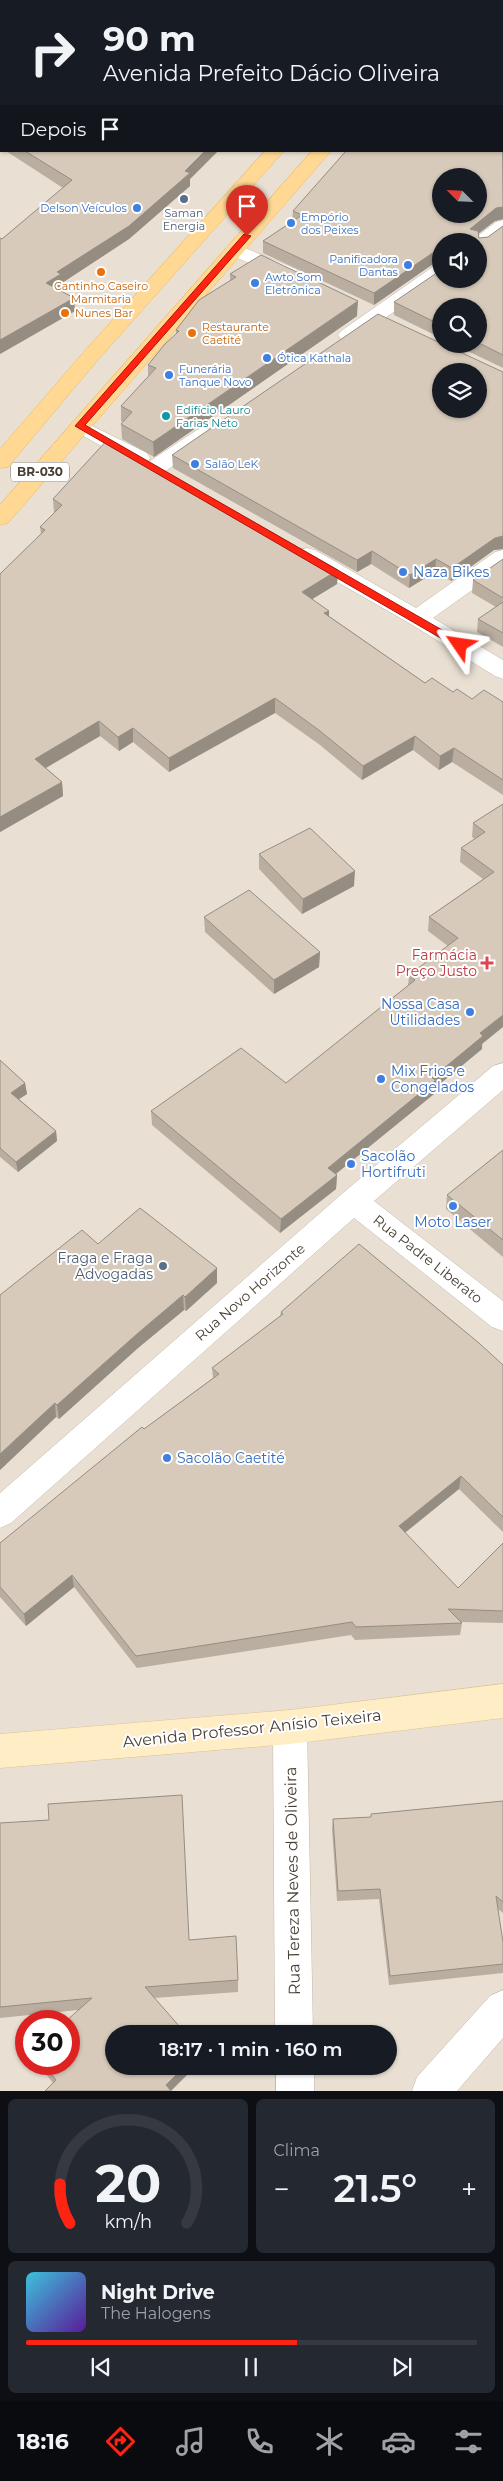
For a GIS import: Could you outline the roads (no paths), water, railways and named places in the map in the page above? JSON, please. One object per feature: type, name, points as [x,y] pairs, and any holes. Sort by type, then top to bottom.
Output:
[{"type":"main road","name":"BR-030","points":[[0,462],[274,152]]},
{"type":"main road","name":"BR-030","points":[[0,518],[321,152]]},
{"type":"main road","name":"Avenida Professor Anísio Teixeira","points":[[0,1751],[290,1727],[503,1701]]},
{"type":"street","points":[[487,237],[503,226]]},
{"type":"street","points":[[235,250],[306,281]]},
{"type":"street","points":[[336,344],[432,276]]},
{"type":"street","points":[[80,426],[164,472],[221,422]]},
{"type":"street","points":[[290,545],[417,618],[503,671]]},
{"type":"street","points":[[417,618],[503,557]]},
{"type":"street","name":"Rua Novo Horizonte","points":[[0,1513],[353,1201],[503,1074]]},
{"type":"street","name":"Rua Padre Liberato","points":[[353,1201],[503,1318]]},
{"type":"street","name":"Rua Tereza Neves de Oliveira","points":[[290,1727],[294,2025]]},
{"type":"street","points":[[431,2091],[503,2009]]},
{"type":"street","points":[[294,2075],[295,2091]]},
{"type":"place","name":"Saman Energia","points":[[184,199]]},
{"type":"place","name":"Delson Veículos","points":[[137,208]]},
{"type":"place","name":"Empório dos Peixes","points":[[291,223]]},
{"type":"place","name":"Panificadora Dantas","points":[[408,265]]},
{"type":"place","name":"Cantinho Caseiro Marmitaria","points":[[101,272]]},
{"type":"place","name":"Awto Som Eletrônica","points":[[255,283]]},
{"type":"place","name":"Nunes Bar","points":[[65,313]]},
{"type":"place","name":"Restaurante Caetité","points":[[192,333]]},
{"type":"place","name":"Ótica Kathala","points":[[267,358]]},
{"type":"place","name":"Funerária Tanque Novo","points":[[169,375]]},
{"type":"place","name":"Edifício Lauro Farias Neto","points":[[166,416]]},
{"type":"place","name":"Salão LeK","points":[[195,464]]},
{"type":"place","name":"Naza Bikes","points":[[403,572]]},
{"type":"place","name":"Farmácia Preço Justo","points":[[487,963]]},
{"type":"place","name":"Nossa Casa Utilidades","points":[[470,1012]]},
{"type":"place","name":"Mix Frios e Congelados","points":[[381,1079]]},
{"type":"place","name":"Sacolão Hortifruti","points":[[351,1164]]},
{"type":"place","name":"Moto Laser","points":[[453,1206]]},
{"type":"place","name":"Fraga e Fraga Advogadas","points":[[163,1266]]},
{"type":"place","name":"Sacolão Caetité","points":[[167,1458]]}]
